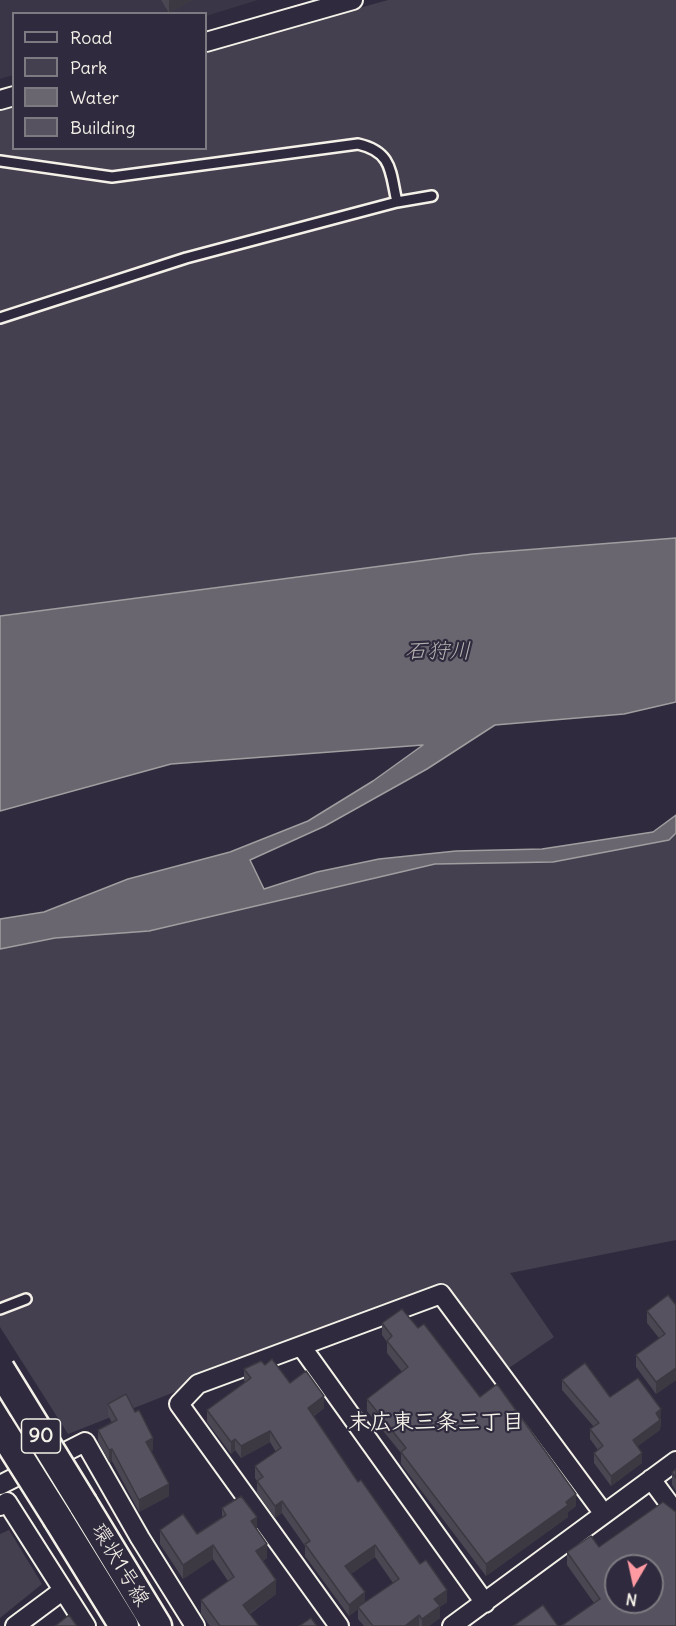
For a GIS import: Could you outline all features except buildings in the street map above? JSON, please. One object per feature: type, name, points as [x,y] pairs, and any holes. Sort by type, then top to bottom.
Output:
[{"type":"main road","name":"環状1号線","points":[[0,1369],[158,1626]]},
{"type":"main road","name":"環状1号線","points":[[0,1427],[123,1626]]},
{"type":"street","points":[[207,42],[353,0]]},
{"type":"street","points":[[339,1626],[179,1404],[198,1384],[441,1294],[604,1514]]},
{"type":"street","points":[[301,1346],[485,1603]]},
{"type":"street","points":[[0,1485],[85,1442],[140,1538],[195,1626]]},
{"type":"street","points":[[452,1626],[676,1461]]},
{"type":"street","points":[[651,1479],[676,1513]]},
{"type":"street","points":[[2,1500],[86,1626]]},
{"type":"street","points":[[15,1626],[62,1591]]},
{"type":"lane","points":[[0,160],[112,177],[358,144],[383,154],[388,162],[397,202]]},
{"type":"lane","points":[[0,318],[164,265],[397,202],[432,195]]},
{"type":"lane","points":[[0,1309],[26,1299]]},
{"type":"shaded area","points":[[0,0],[258,0],[207,16],[207,12],[12,12],[12,75],[0,79]]},
{"type":"green space","points":[[388,0],[676,0],[676,543],[253,583],[0,616],[0,109],[12,105],[12,150],[207,150],[207,51]]},
{"type":"green space","points":[[676,833],[676,1240],[510,1273],[554,1337],[506,1370],[441,1287],[68,1434],[0,1327],[0,949],[55,938],[149,931],[435,864],[553,862],[669,840]]},
{"type":"green space","points":[[9,1530],[42,1584],[0,1618],[0,1534]]},
{"type":"water","name":"石狩川","points":[[676,538],[676,702],[624,714],[495,725],[427,769],[325,826],[250,860],[264,889],[317,872],[379,859],[456,851],[542,849],[653,832],[676,815],[676,833],[669,840],[553,862],[435,864],[149,931],[55,938],[0,949],[0,919],[44,912],[128,879],[230,852],[308,821],[373,781],[423,745],[171,764],[0,811],[0,616],[473,554]]},
{"type":"district","name":"末広東三条三丁目","points":[[436,1423]]}]
